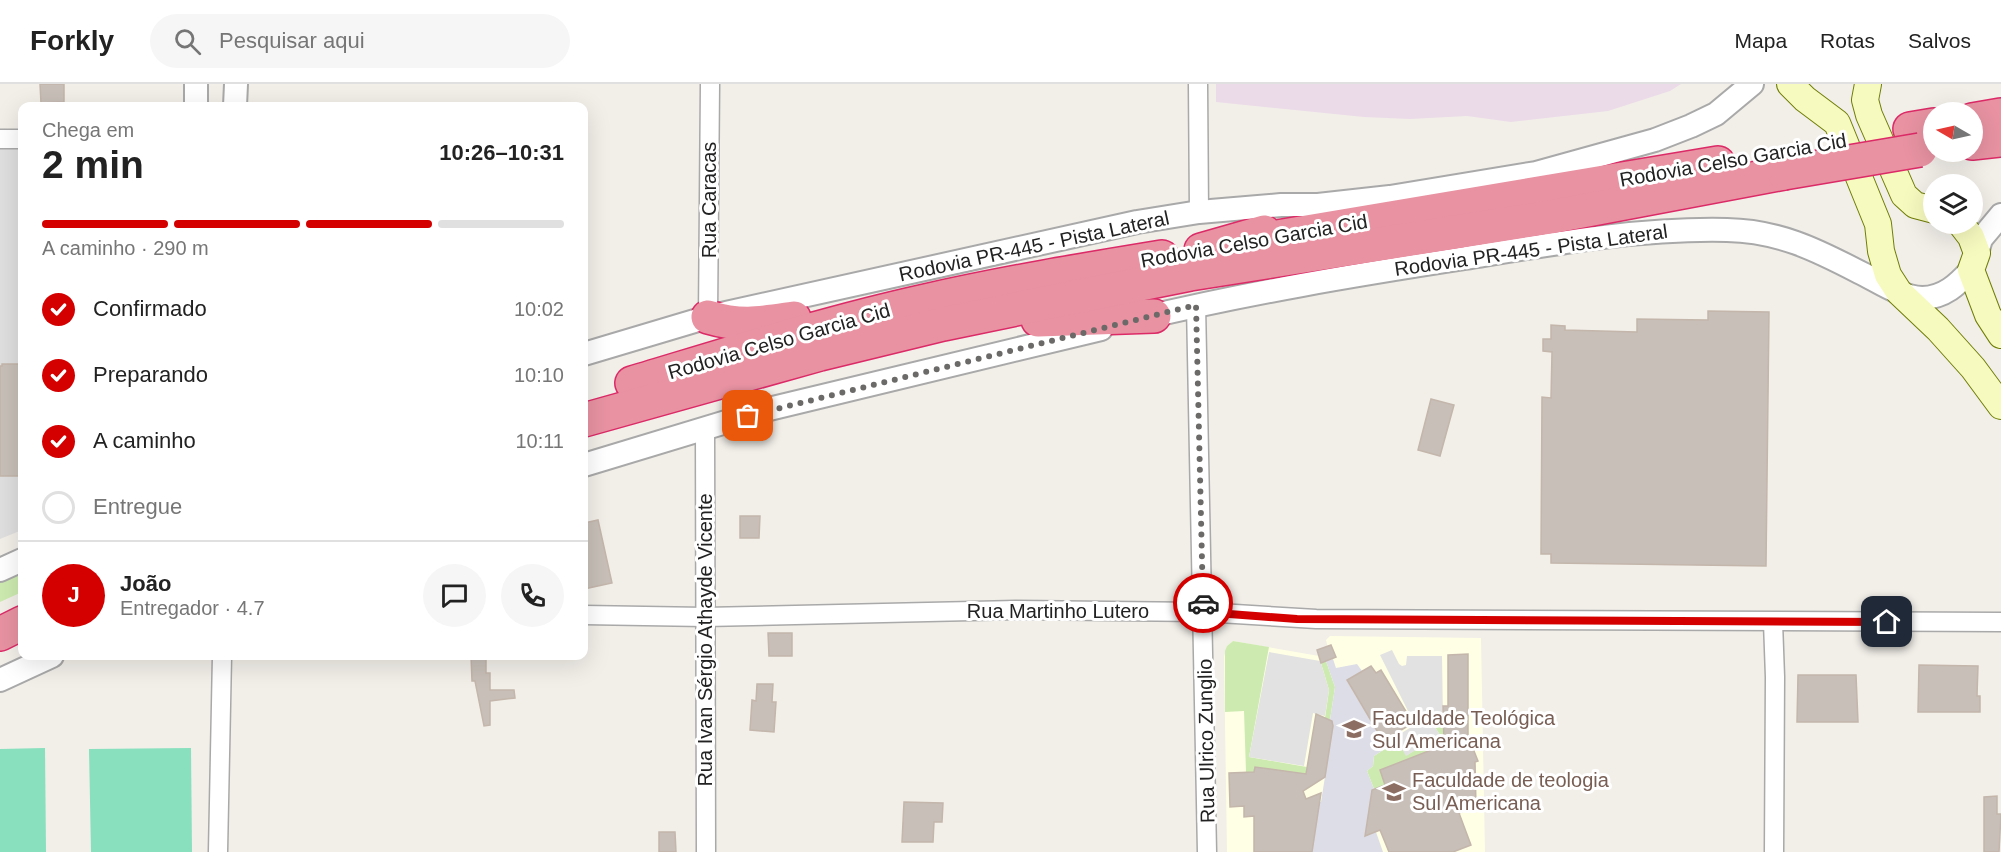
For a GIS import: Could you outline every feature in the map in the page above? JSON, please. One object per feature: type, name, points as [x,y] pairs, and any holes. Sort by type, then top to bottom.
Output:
[{"type":"highway","points":[[1983,118],[2001,115]]},
{"type":"highway","name":"Rodovia Celso Garcia Cid","points":[[588,419],[820,354],[933,312],[1032,279],[1201,250],[1783,163],[1923,138]]},
{"type":"highway","points":[[1983,142],[2001,140]]},
{"type":"highway","name":"Rodovia Celso Garcia Cid","points":[[588,397],[795,334],[1550,217],[1783,163]]},
{"type":"highway","points":[[1201,250],[1390,197]]},
{"type":"highway","points":[[708,316],[729,323],[745,325],[933,312],[1154,316]]},
{"type":"highway","points":[[0,609],[18,601]]},
{"type":"highway","points":[[0,634],[18,626]]},
{"type":"main road","points":[[1790,84],[1805,99],[1837,123],[1878,224],[1881,251],[1888,275],[1899,292],[1938,328],[1973,368],[2001,406]]},
{"type":"main road","points":[[1868,84],[1865,100],[1869,115],[1904,195],[1915,204],[1923,207]]},
{"type":"main road","points":[[1969,234],[1988,315],[2001,335]]},
{"type":"street","points":[[195,102],[196,84]]},
{"type":"street","points":[[235,102],[236,84]]},
{"type":"street","name":"Rua Caracas","points":[[708,316],[710,84]]},
{"type":"street","points":[[1198,84],[1199,212]]},
{"type":"street","name":"Rodovia PR-445 - Pista Lateral","points":[[752,307],[1137,222],[1199,212],[1281,205],[1318,205],[1390,197],[1536,174],[1656,140],[1716,114],[1752,84]]},
{"type":"street","points":[[0,139],[18,139]]},
{"type":"street","name":"Rodovia PR-445 - Pista Lateral","points":[[1154,316],[1302,283],[1492,253],[1648,232],[1695,230],[1755,231],[1788,239],[1822,253],[1899,292],[1921,298],[1955,288],[1974,261],[1981,238],[2001,215]]},
{"type":"street","name":"Rua Ulrico Zunglio","points":[[1196,305],[1207,852]]},
{"type":"street","name":"Rodovia Celso Garcia Cid","points":[[588,353],[708,316],[752,307]]},
{"type":"street","points":[[588,464],[770,409],[1154,316]]},
{"type":"street","name":"Rua Ivan Sérgio Athayde Vicente","points":[[705,429],[706,852]]},
{"type":"street","points":[[0,570],[18,562]]},
{"type":"street","name":"Rua Martinho Lutero","points":[[588,615],[705,617],[1016,610],[1203,612],[1297,619],[2001,622]]},
{"type":"street","points":[[1773,622],[1774,852]]},
{"type":"street","points":[[0,680],[43,660]]},
{"type":"street","points":[[218,852],[222,660]]},
{"type":"shaded area","points":[[1216,84],[1681,84],[1670,91],[1608,111],[1511,122],[1467,116],[1410,119],[1364,117],[1216,102]]},
{"type":"shaded area","points":[[0,145],[18,145],[18,532],[0,539]]},
{"type":"shaded area","name":"Faculdade Teológica Sul Americana","points":[[1330,636],[1481,638],[1485,852],[1227,852],[1224,657],[1227,646],[1233,641],[1319,656],[1329,652],[1326,640]]},
{"type":"shaded area","points":[[1392,650],[1402,666],[1406,665],[1407,656],[1442,656],[1443,719],[1436,719],[1433,724],[1440,735],[1406,756],[1395,737],[1413,726],[1413,721],[1380,655]]},
{"type":"shaded area","points":[[1269,652],[1321,663],[1329,690],[1325,716],[1313,713],[1304,766],[1249,757]]},
{"type":"shaded area","points":[[1333,659],[1336,668],[1357,664],[1362,671],[1347,681],[1383,741],[1394,735],[1397,741],[1374,756],[1373,766],[1367,771],[1374,789],[1365,835],[1376,832],[1383,852],[1312,852],[1275,795],[1321,802],[1333,726],[1330,720],[1335,687],[1326,661]]},
{"type":"green space","points":[[18,570],[18,594],[0,602],[0,577]]},
{"type":"green space","points":[[1233,641],[1269,647],[1249,757],[1307,767],[1303,791],[1298,773],[1255,767],[1253,783],[1246,772],[1244,711],[1225,712],[1225,651]]},
{"type":"green space","points":[[1326,661],[1335,687],[1330,720],[1325,718],[1329,690],[1321,663]]},
{"type":"green space","points":[[1436,719],[1443,719],[1461,738],[1380,770],[1385,785],[1374,789],[1367,771],[1373,766],[1374,756],[1397,741],[1407,755],[1440,735],[1433,724]]},
{"type":"green space","points":[[45,748],[46,852],[0,852],[0,749]]},
{"type":"green space","points":[[191,748],[192,852],[91,852],[89,749]]},
{"type":"building","points":[[40,84],[64,84],[64,102],[41,102]]},
{"type":"building","points":[[1708,311],[1769,312],[1766,566],[1551,563],[1551,554],[1541,554],[1542,397],[1551,398],[1552,352],[1543,351],[1543,339],[1551,339],[1551,325],[1565,326],[1565,330],[1637,332],[1637,319],[1708,320]]},
{"type":"building","points":[[2,364],[18,364],[18,476],[0,476],[0,366]]},
{"type":"building","points":[[1431,399],[1454,405],[1440,456],[1418,450]]},
{"type":"building","points":[[740,516],[760,516],[759,538],[740,538]]},
{"type":"building","points":[[598,520],[612,583],[588,588],[588,522]]},
{"type":"building","points":[[768,633],[792,633],[792,656],[769,656]]},
{"type":"building","points":[[1331,645],[1336,657],[1321,663],[1317,650]]},
{"type":"building","name":"Faculdade de teologia Sul Americana","points":[[1468,654],[1468,736],[1478,761],[1475,762],[1476,806],[1459,813],[1471,845],[1453,852],[1389,852],[1380,830],[1365,836],[1372,790],[1385,785],[1380,770],[1444,745],[1443,706],[1448,706],[1448,655]]},
{"type":"building","points":[[471,660],[486,660],[486,673],[490,673],[490,690],[514,690],[515,698],[490,701],[490,725],[484,726],[475,681],[472,681]]},
{"type":"building","points":[[1919,665],[1978,666],[1977,696],[1980,696],[1980,712],[1918,712]]},
{"type":"building","points":[[1371,666],[1376,673],[1381,670],[1413,723],[1383,741],[1347,680]]},
{"type":"building","points":[[1798,675],[1856,675],[1858,722],[1797,722]]},
{"type":"building","points":[[757,684],[773,684],[772,702],[776,702],[774,732],[750,730],[752,700],[756,701]]},
{"type":"building","points":[[1316,714],[1332,721],[1333,726],[1325,777],[1303,791],[1306,799],[1321,793],[1312,852],[1254,852],[1254,816],[1244,817],[1244,806],[1230,807],[1229,773],[1254,772],[1255,767],[1306,774]]},
{"type":"building","points":[[1997,796],[1997,814],[2001,814],[1999,852],[1984,852],[1984,797]]},
{"type":"building","points":[[904,802],[943,803],[942,822],[934,822],[933,842],[902,842]]},
{"type":"building","points":[[659,832],[675,832],[676,852],[659,852]]},
{"type":"way so far","points":[[748,416],[1196,305],[1203,603]]},
{"type":"place","name":"Faculdade Teológica Sul Americana","points":[[1354,729]]},
{"type":"place","name":"Faculdade de teologia Sul Americana","points":[[1394,792]]},
{"type":"route","points":[[1203,603],[1203,612],[1297,619],[1887,622]]}]
